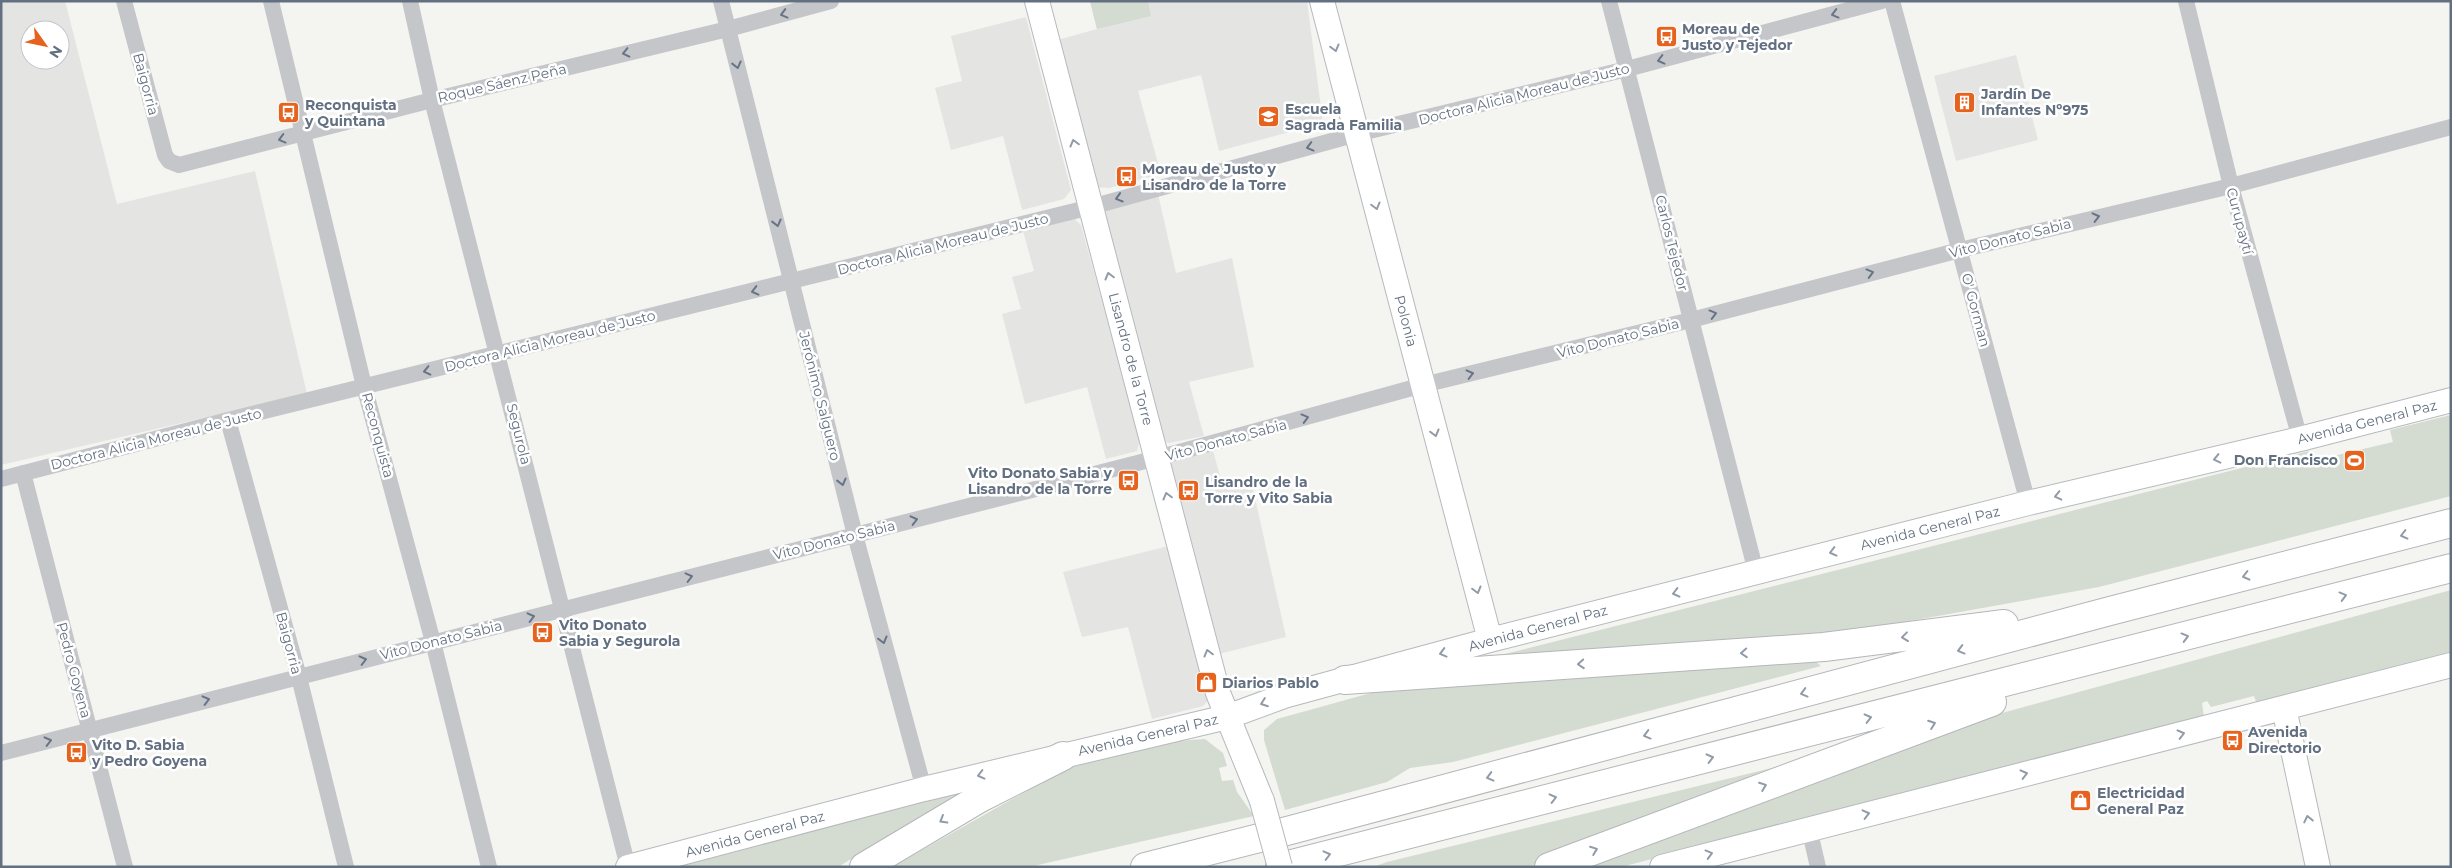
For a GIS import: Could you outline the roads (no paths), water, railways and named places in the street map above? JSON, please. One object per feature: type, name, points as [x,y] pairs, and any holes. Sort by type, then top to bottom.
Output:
[{"type":"highway","points":[[1145,867],[1297,829],[2110,611],[2451,523]]},
{"type":"highway","points":[[1280,867],[2451,568]]},
{"type":"highway","points":[[1345,680],[1824,648],[2110,611]]},
{"type":"highway","points":[[1549,867],[2138,649]]},
{"type":"highway","points":[[864,867],[980,798],[1063,756]]},
{"type":"street","name":"Baigorria","points":[[124,1],[165,155],[174,164]]},
{"type":"street","name":"Reconquista","points":[[272,1],[364,386],[433,642],[490,867]]},
{"type":"street","name":"Segurola","points":[[410,1],[432,100],[499,354],[628,867]]},
{"type":"street","name":"Jerónimo Salguero","points":[[721,1],[855,535],[924,789]]},
{"type":"street","name":"Roque Sáenz Peña","points":[[174,164],[186,164],[432,100],[728,29],[831,1]]},
{"type":"street","name":"Lisandro de la Torre","points":[[1037,1],[1218,693],[1262,801],[1280,867]]},
{"type":"street","name":"Polonia","points":[[1322,1],[1490,640]]},
{"type":"street","name":"Carlos Tejedor","points":[[1609,1],[1756,572]]},
{"type":"street","name":"Doctora Alicia Moreau de Justo","points":[[1,479],[364,386],[1091,207],[1357,134],[1627,68],[1882,1]]},
{"type":"street","name":"O' Gorman","points":[[1892,1],[2028,503]]},
{"type":"street","name":"Curupaytí","points":[[2186,1],[2231,186],[2300,439]]},
{"type":"street","name":"Vito Donato Sabia","points":[[1,753],[1157,458],[1423,386],[1691,320],[1960,250],[2231,186],[2451,127]]},
{"type":"street","name":"Avenida General Paz","points":[[628,867],[924,789],[1227,717],[1284,696],[1490,640],[2028,503],[2300,439],[2451,400]]},
{"type":"street","name":"Baigorria","points":[[228,420],[299,677],[346,867]]},
{"type":"street","name":"Pedro Goyena","points":[[23,473],[124,867]]},
{"type":"street","points":[[1662,867],[2451,665]]},
{"type":"street","points":[[2284,708],[2318,867]]},
{"type":"street","points":[[1809,828],[1818,867]]},
{"type":"place","name":"Moreau de Justo y Tejedor","points":[[1666,37]]},
{"type":"place","name":"Jardín De Infantes Nº975","points":[[1965,102]]},
{"type":"place","name":"Reconquista y Quintana","points":[[289,113]]},
{"type":"place","name":"Escuela Sagrada Familia","points":[[1269,117]]},
{"type":"place","name":"Moreau de Justo y Lisandro de la Torre","points":[[1126,177]]},
{"type":"place","name":"Don Francisco","points":[[2354,460]]},
{"type":"place","name":"Vito Donato Sabia y Lisandro de la Torre","points":[[1128,481]]},
{"type":"place","name":"Lisandro de la Torre y Vito Sabia","points":[[1189,490]]},
{"type":"place","name":"Vito Donato Sabia y Segurola","points":[[543,633]]},
{"type":"place","name":"Diarios Pablo","points":[[1206,683]]},
{"type":"place","name":"Avenida Directorio","points":[[2232,740]]},
{"type":"place","name":"Vito D. Sabia y Pedro Goyena","points":[[76,753]]},
{"type":"place","name":"Electricidad General Paz","points":[[2081,801]]}]
